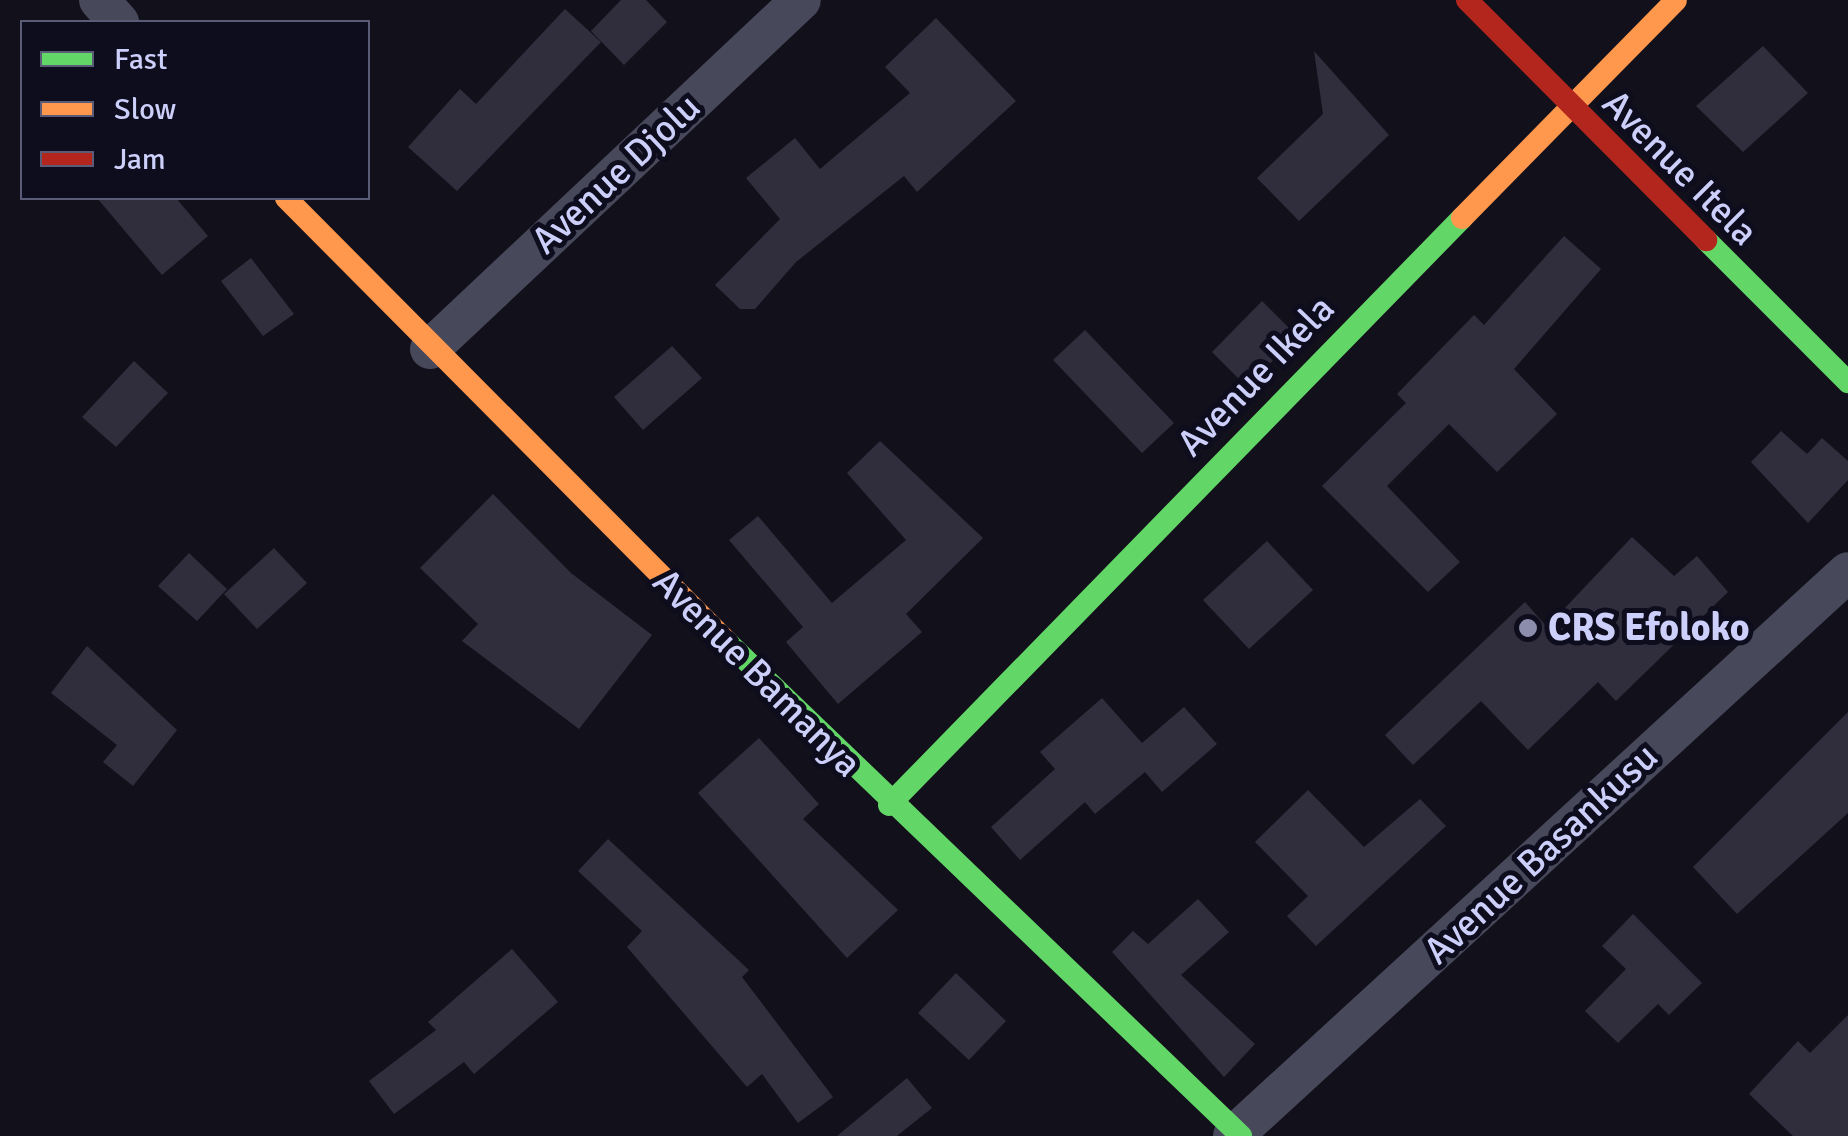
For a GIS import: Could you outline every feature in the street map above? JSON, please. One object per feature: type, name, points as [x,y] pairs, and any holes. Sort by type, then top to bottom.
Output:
[{"type":"street","name":"Avenue Djolu","points":[[430,349],[802,0]]},
{"type":"street","name":"Avenue Itela","points":[[1467,0],[1568,106],[1848,382]]},
{"type":"street","name":"Avenue Ikela","points":[[889,805],[1568,106],[1676,0]]},
{"type":"street","name":"Avenue Bamanya","points":[[288,200],[430,349],[889,805],[1237,1135]]},
{"type":"street","name":"Avenue Basankusu","points":[[1237,1135],[1848,572]]},
{"type":"building","points":[[621,0],[646,0],[667,22],[624,65],[591,31]]},
{"type":"building","points":[[565,9],[601,42],[457,191],[408,147],[460,89],[476,104]]},
{"type":"building","points":[[936,18],[1016,101],[917,192],[904,176],[796,262],[755,309],[740,309],[715,285],[780,219],[746,178],[795,138],[820,169],[910,93],[885,67]]},
{"type":"building","points":[[1763,46],[1808,93],[1743,152],[1696,106]]},
{"type":"building","points":[[1314,51],[1389,135],[1299,221],[1257,178],[1323,114]]},
{"type":"building","points":[[99,200],[178,200],[208,236],[162,275]]},
{"type":"building","points":[[1564,236],[1601,269],[1514,369],[1557,414],[1497,472],[1449,424],[1387,486],[1460,562],[1428,592],[1322,486],[1406,403],[1397,394],[1474,315],[1484,325]]},
{"type":"building","points":[[251,258],[294,314],[263,336],[221,281]]},
{"type":"building","points":[[1262,301],[1297,336],[1247,387],[1212,352]]},
{"type":"building","points":[[1085,330],[1174,423],[1142,453],[1053,360]]},
{"type":"building","points":[[672,346],[702,378],[643,430],[614,397]]},
{"type":"building","points":[[134,361],[168,393],[116,447],[82,417]]},
{"type":"building","points":[[1781,431],[1807,454],[1822,438],[1848,461],[1848,480],[1808,523],[1751,462]]},
{"type":"building","points":[[880,441],[983,538],[906,614],[922,632],[838,704],[786,642],[803,627],[729,540],[758,516],[832,603],[906,540],[847,473]]},
{"type":"building","points":[[493,494],[571,573],[652,635],[579,729],[462,641],[478,624],[420,568]]},
{"type":"building","points":[[1632,537],[1674,576],[1697,556],[1728,592],[1616,701],[1598,682],[1528,750],[1481,701],[1413,765],[1385,735],[1525,602],[1547,627]]},
{"type":"building","points":[[1267,541],[1313,590],[1249,649],[1203,600]]},
{"type":"building","points":[[274,548],[307,583],[257,629],[224,594]]},
{"type":"building","points":[[189,553],[227,589],[197,621],[158,586]]},
{"type":"building","points":[[87,646],[177,730],[133,786],[103,762],[117,745],[51,693]]},
{"type":"building","points":[[1102,698],[1142,743],[1184,707],[1217,744],[1162,792],[1145,772],[1095,814],[1085,802],[1020,860],[991,827],[1055,769],[1040,752]]},
{"type":"building","points":[[1848,712],[1848,813],[1737,914],[1693,867]]},
{"type":"building","points":[[759,738],[819,804],[803,819],[898,910],[847,958],[698,793]]},
{"type":"building","points":[[1308,790],[1364,847],[1420,799],[1446,826],[1316,946],[1287,916],[1308,896],[1255,842]]},
{"type":"building","points":[[608,839],[749,970],[742,977],[833,1097],[798,1123],[762,1074],[747,1087],[627,947],[642,931],[578,871]]},
{"type":"building","points":[[1198,899],[1229,932],[1181,975],[1255,1044],[1224,1077],[1112,952],[1133,931],[1148,944]]},
{"type":"building","points":[[1633,914],[1702,983],[1669,1015],[1658,1004],[1618,1043],[1585,1011],[1626,969],[1602,946]]},
{"type":"building","points":[[512,949],[558,1002],[474,1074],[464,1062],[394,1114],[369,1081],[436,1030],[428,1022]]},
{"type":"building","points":[[956,973],[1006,1021],[969,1060],[918,1013]]},
{"type":"building","points":[[1848,1015],[1848,1136],[1793,1136],[1749,1094],[1798,1041],[1810,1053]]},
{"type":"building","points":[[907,1078],[932,1108],[897,1136],[837,1136]]},
{"type":"traffic: fast","points":[[889,805],[1462,218]]},
{"type":"traffic: fast","points":[[1706,240],[1848,382]]},
{"type":"traffic: fast","points":[[727,642],[1241,1136]]},
{"type":"traffic: slow","points":[[1462,218],[1676,0]]},
{"type":"traffic: slow","points":[[288,200],[727,642]]},
{"type":"traffic: jam","points":[[1467,0],[1706,240]]},
{"type":"place","name":"CRS Efoloko","points":[[1528,628]]}]
